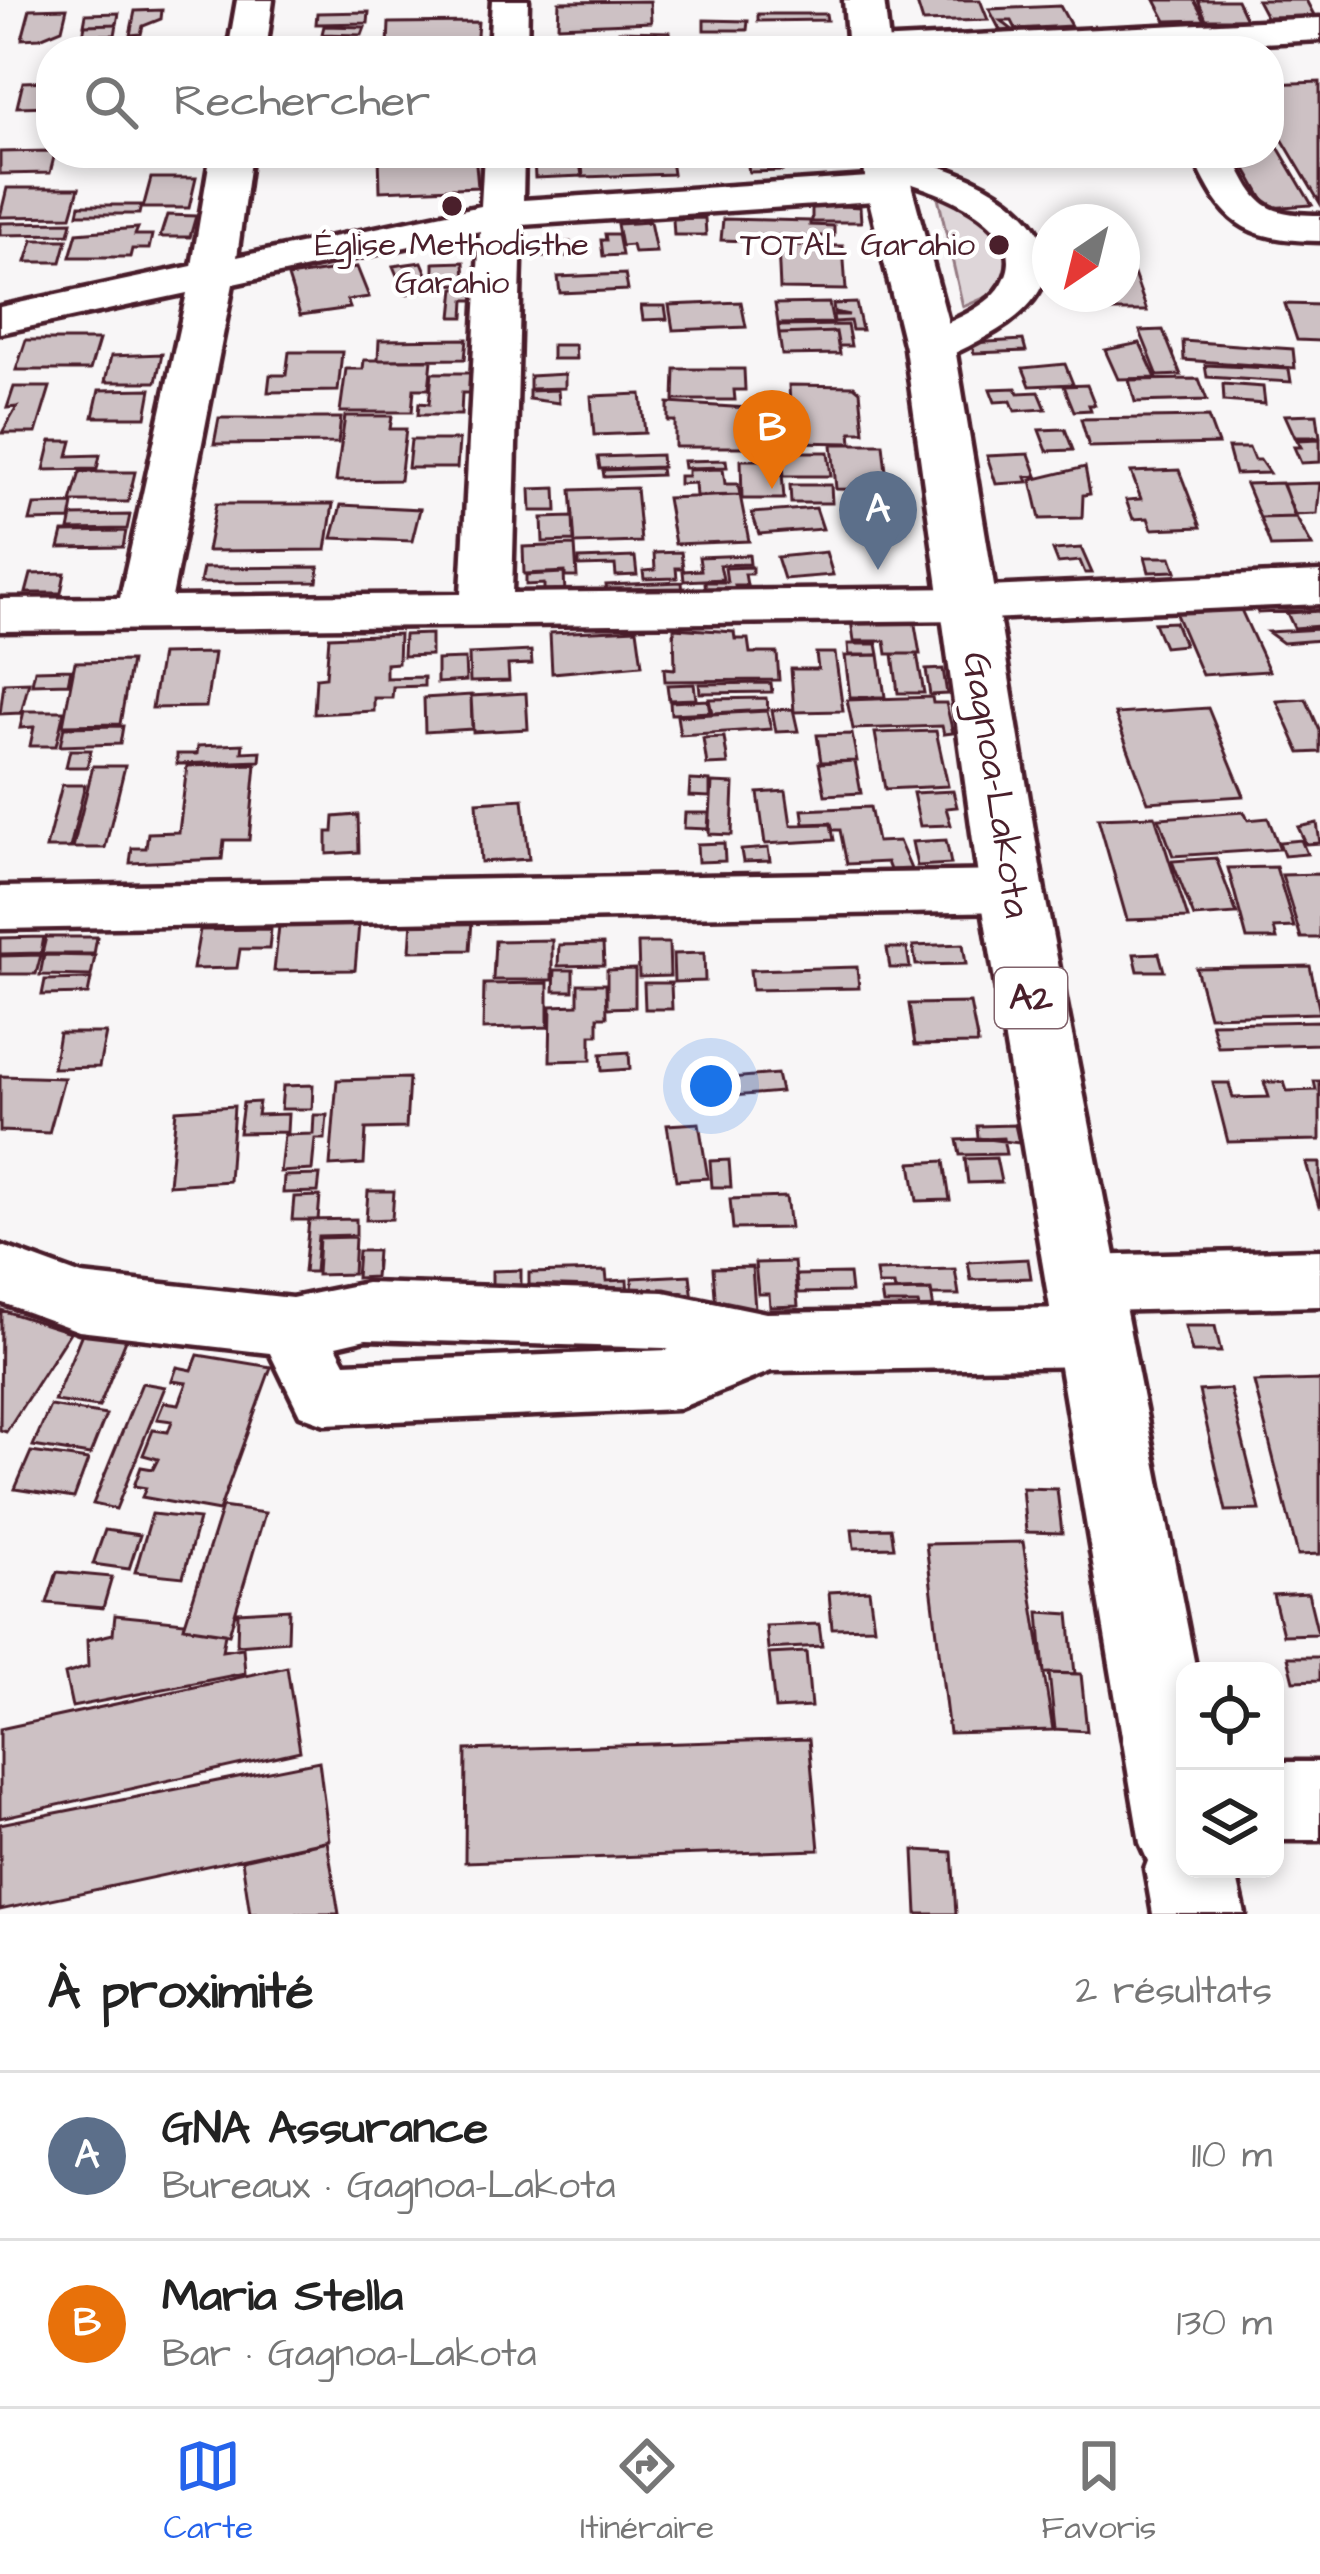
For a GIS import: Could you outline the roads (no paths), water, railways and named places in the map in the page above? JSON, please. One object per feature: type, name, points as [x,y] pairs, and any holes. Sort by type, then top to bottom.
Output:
[{"type":"main road","points":[[864,0],[870,36]]},
{"type":"main road","name":"Gagnoa-Lakota","points":[[887,168],[930,348],[1012,891],[1176,1786]]},
{"type":"main road","name":"Gagnoa-Lakota","points":[[1193,1878],[1199,1914]]},
{"type":"street","points":[[249,36],[255,0]]},
{"type":"street","points":[[509,36],[510,0]]},
{"type":"street","points":[[1177,36],[1320,29]]},
{"type":"street","points":[[143,612],[213,273],[229,168]]},
{"type":"street","points":[[486,611],[503,168]]},
{"type":"street","points":[[0,320],[501,214],[887,168],[983,197],[1015,222],[1025,248],[1029,271],[1012,300],[930,348]]},
{"type":"street","points":[[1219,168],[1237,210],[1260,222],[1320,228]]},
{"type":"street","points":[[0,615],[966,604],[1320,588]]},
{"type":"street","points":[[0,908],[1012,891]]},
{"type":"street","points":[[0,1274],[79,1303],[292,1328],[325,1394],[677,1378],[766,1342],[1087,1311],[1320,1278]]},
{"type":"street","points":[[1284,1801],[1320,1801]]},
{"type":"place","name":"Église Methodisthe Garahio","points":[[452,206]]},
{"type":"place","name":"TOTAL Garahio","points":[[999,245]]},
{"type":"place","name":"Maria Stella","points":[[772,489]]},
{"type":"place","name":"GNA Assurance","points":[[878,570]]}]
